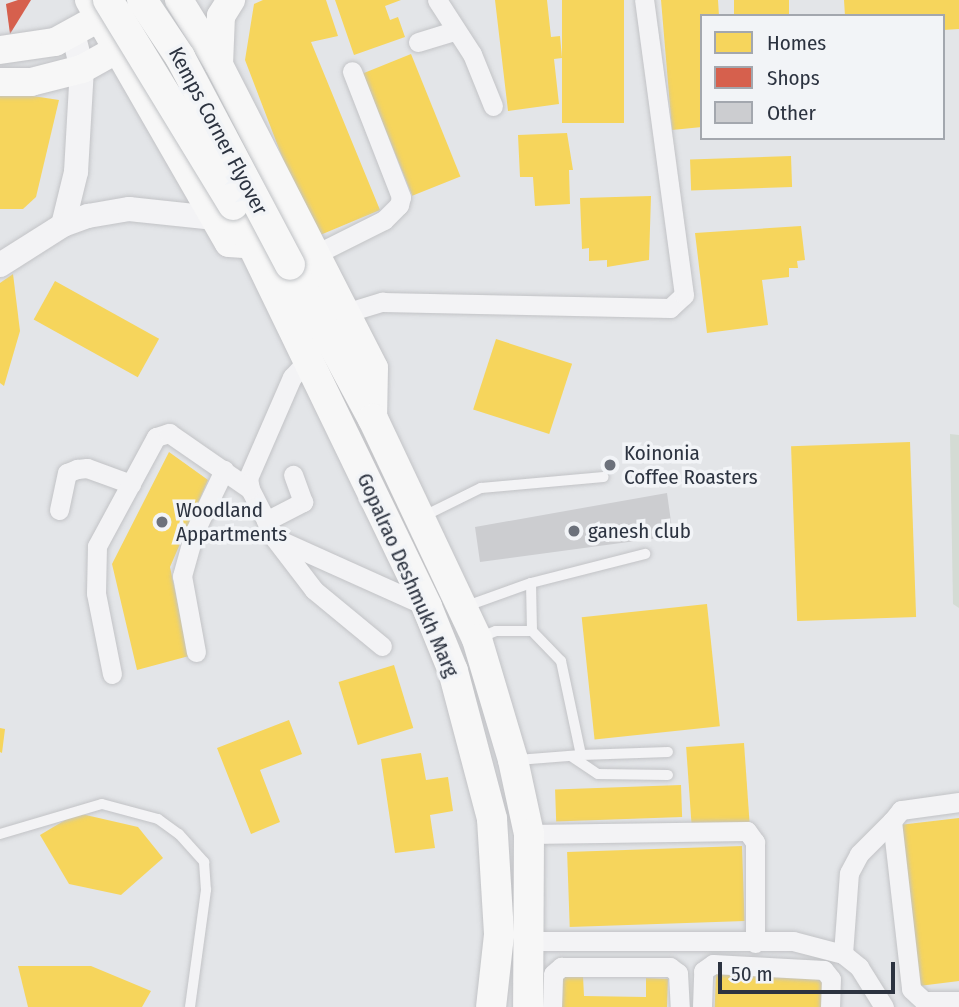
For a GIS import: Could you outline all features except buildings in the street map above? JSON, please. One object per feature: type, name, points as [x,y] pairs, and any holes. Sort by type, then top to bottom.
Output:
[{"type":"main road","points":[[0,50],[55,42],[73,33],[99,6],[131,0]]},
{"type":"main road","name":"Kemps Corner Flyover","points":[[142,0],[180,57],[303,260]]},
{"type":"main road","points":[[219,65],[221,16],[231,0]]},
{"type":"main road","points":[[0,82],[30,82],[82,69],[118,50],[188,3],[219,65],[303,260],[345,313],[374,368],[373,419]]},
{"type":"main road","points":[[99,6],[118,50],[223,212]]},
{"type":"main road","name":"Kemps Corner Flyover","points":[[99,6],[223,212],[254,246]]},
{"type":"main road","name":"Gopalrao Deshmukh Marg","points":[[254,246],[427,607],[453,671],[492,819],[499,935],[491,1007]]},
{"type":"main road","name":"Gopalrao Deshmukh Marg","points":[[303,260],[373,419],[477,639],[513,760],[529,834],[528,1007]]},
{"type":"street","points":[[436,0],[453,31],[472,54],[493,106]]},
{"type":"street","points":[[345,313],[382,302],[670,307],[684,295],[644,0]]},
{"type":"street","points":[[418,42],[453,31]]},
{"type":"street","points":[[63,225],[76,172],[82,69],[73,33]]},
{"type":"street","points":[[303,260],[384,220],[399,205],[401,197],[352,71]]},
{"type":"street","points":[[0,265],[63,225],[89,216],[130,209],[223,212]]},
{"type":"street","points":[[309,359],[292,377],[248,478],[250,489],[271,530],[314,590],[382,646]]},
{"type":"street","points":[[112,674],[94,566],[97,546],[156,436],[169,433],[250,489]]},
{"type":"street","points":[[59,510],[67,473],[77,469],[86,468],[131,484]]},
{"type":"street","points":[[196,652],[182,576],[194,533],[224,470]]},
{"type":"street","points":[[271,530],[303,502],[293,475]]},
{"type":"street","points":[[271,530],[427,607]]},
{"type":"street","points":[[843,954],[849,873],[859,854],[901,810],[959,802]]},
{"type":"street","points":[[892,821],[911,989],[924,1001],[959,1001]]},
{"type":"street","points":[[529,834],[747,831],[755,842],[755,943]]},
{"type":"street","points":[[528,941],[793,941],[843,954],[859,967],[884,1007]]},
{"type":"street","points":[[702,1007],[703,971],[713,964],[824,970],[831,979],[831,1007]]},
{"type":"street","points":[[552,1007],[554,974],[561,967],[670,967],[678,973],[680,1007]]},
{"type":"lane","points":[[421,518],[481,488],[604,477]]},
{"type":"lane","points":[[463,608],[531,583],[645,554]]},
{"type":"lane","points":[[531,583],[532,631],[561,661],[576,755],[598,774],[668,775]]},
{"type":"lane","points":[[477,639],[496,632],[532,631]]},
{"type":"lane","points":[[513,760],[668,752]]},
{"type":"lane","points":[[0,834],[20,824],[102,804],[158,819],[179,834],[204,862],[206,890],[190,1007]]},
{"type":"shaded area","points":[[950,434],[959,435],[959,608],[953,604]]},
{"type":"place","name":"Koinonia Coffee Roasters","points":[[610,465]]},
{"type":"place","name":"Woodland Appartments","points":[[162,522]]},
{"type":"place","name":"ganesh club","points":[[574,531]]}]
